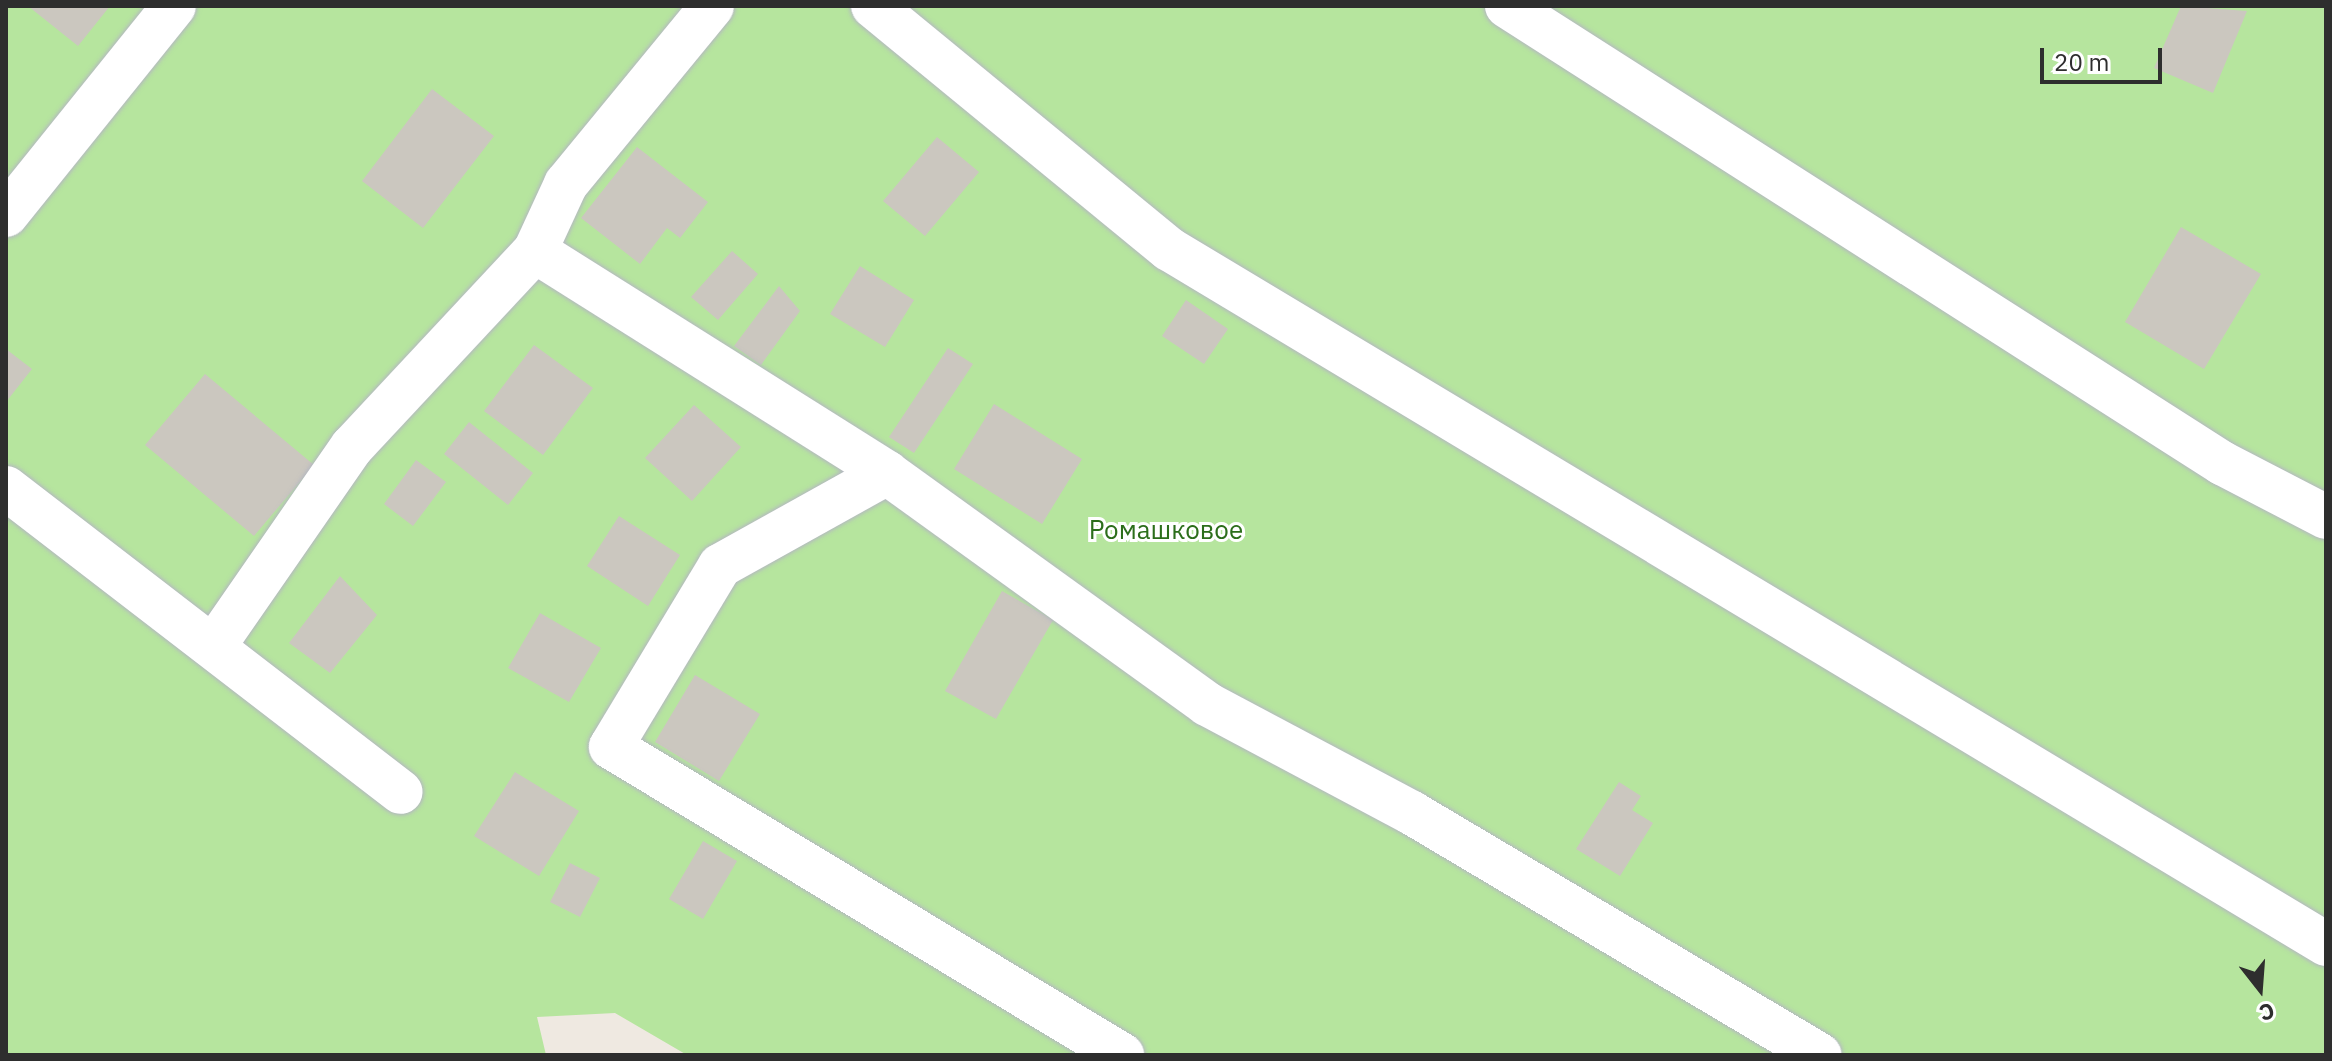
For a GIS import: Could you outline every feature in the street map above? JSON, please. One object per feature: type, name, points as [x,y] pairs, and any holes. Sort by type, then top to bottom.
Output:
[{"type":"lane","points":[[6,215],[174,6]]},
{"type":"lane","points":[[214,646],[352,447],[535,251],[566,184],[712,6]]},
{"type":"lane","points":[[873,6],[1169,249],[2326,944]]},
{"type":"lane","points":[[1507,6],[2222,463],[2326,517]]},
{"type":"lane","points":[[535,251],[887,473],[1207,704],[1412,813],[1820,1055]]},
{"type":"lane","points":[[887,473],[720,566],[611,747],[1122,1055]]},
{"type":"lane","points":[[6,488],[401,792]]},
{"type":"green space","name":"Ромашковое","points":[[6,6],[2326,6],[2326,1055],[687,1055],[615,1013],[537,1017],[546,1055],[6,1055]]},
{"type":"building","points":[[28,6],[110,6],[78,46]]},
{"type":"building","points":[[2181,6],[2247,11],[2213,93],[2154,68]]},
{"type":"building","points":[[432,89],[494,136],[423,228],[362,181]]},
{"type":"building","points":[[937,137],[979,172],[925,236],[883,201]]},
{"type":"building","points":[[637,147],[708,202],[680,238],[667,228],[640,264],[581,218]]},
{"type":"building","points":[[2181,227],[2261,274],[2204,369],[2125,322]]},
{"type":"building","points":[[732,251],[758,274],[718,320],[691,297]]},
{"type":"building","points":[[860,266],[914,300],[885,347],[830,314]]},
{"type":"building","points":[[779,286],[800,311],[761,365],[734,346]]},
{"type":"building","points":[[1186,300],[1228,329],[1204,364],[1162,336]]},
{"type":"building","points":[[534,345],[593,388],[543,455],[484,411]]},
{"type":"building","points":[[948,348],[973,364],[914,453],[889,437]]},
{"type":"building","points":[[6,349],[32,369],[6,402]]},
{"type":"building","points":[[205,374],[314,465],[254,536],[145,445]]},
{"type":"building","points":[[994,404],[1082,459],[1042,524],[954,469]]},
{"type":"building","points":[[694,405],[741,447],[692,501],[645,458]]},
{"type":"building","points":[[469,422],[533,473],[508,505],[444,454]]},
{"type":"building","points":[[416,460],[446,482],[413,526],[384,504]]},
{"type":"building","points":[[619,516],[680,555],[648,606],[587,566]]},
{"type":"building","points":[[340,576],[377,615],[330,673],[289,643]]},
{"type":"building","points":[[1002,591],[1053,620],[996,719],[945,691]]},
{"type":"building","points":[[540,613],[601,648],[569,702],[508,668]]},
{"type":"building","points":[[695,675],[760,714],[719,781],[655,742]]},
{"type":"building","points":[[515,772],[579,811],[539,876],[474,836]]},
{"type":"building","points":[[1619,782],[1641,796],[1632,810],[1653,823],[1620,876],[1576,849]]},
{"type":"building","points":[[703,841],[737,861],[703,919],[669,899]]},
{"type":"building","points":[[570,863],[600,878],[580,917],[550,902]]}]
